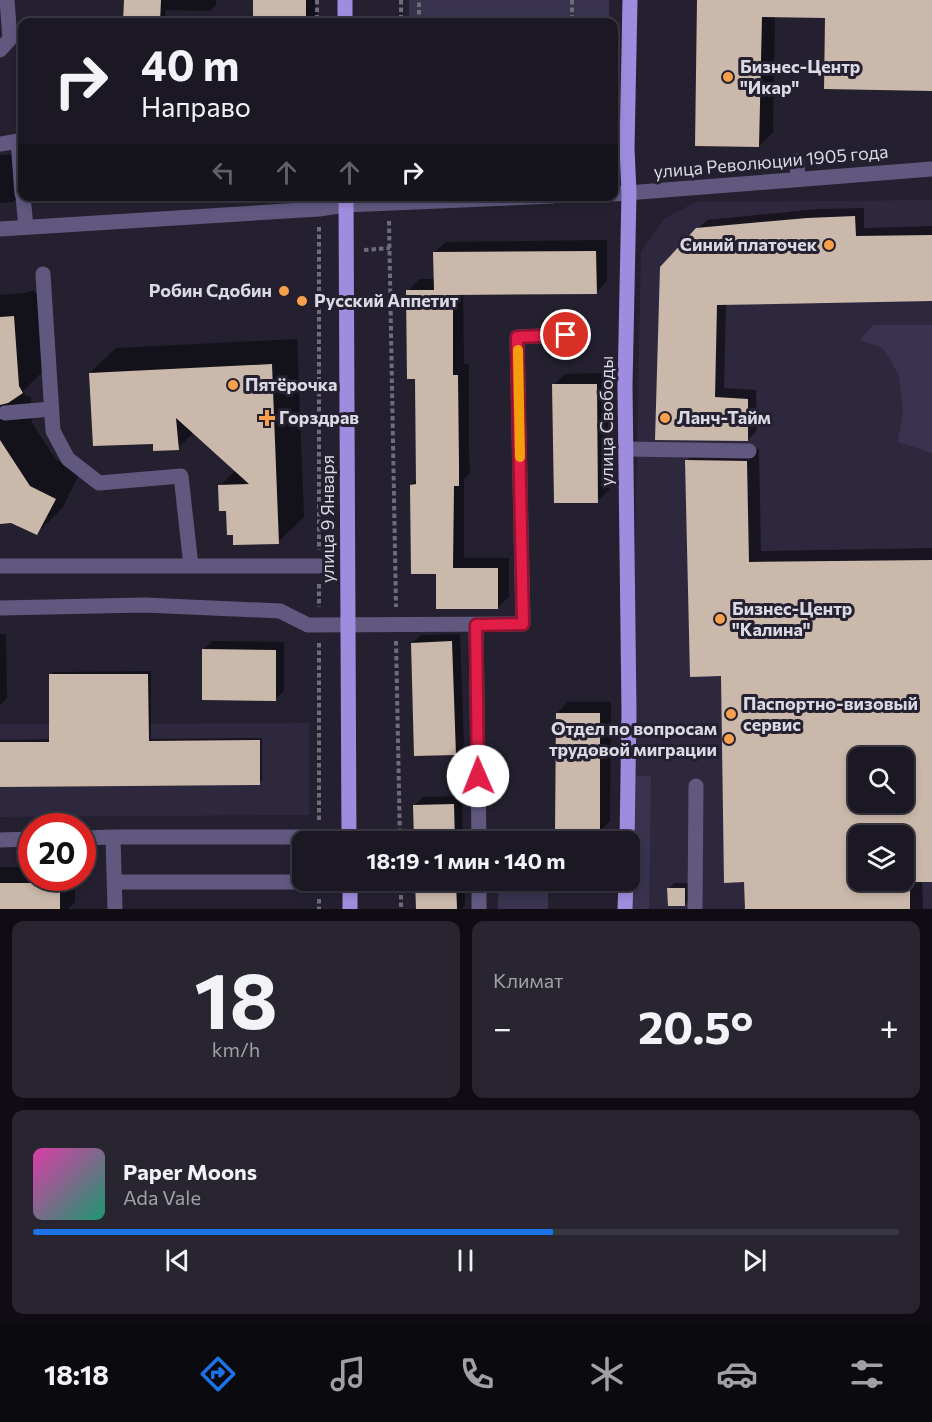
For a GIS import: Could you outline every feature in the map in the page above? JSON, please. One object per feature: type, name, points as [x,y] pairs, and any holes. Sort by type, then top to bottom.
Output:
[{"type":"main road","points":[[345,0],[345,18]]},
{"type":"main road","name":"улица Свободы","points":[[627,831],[629,712],[621,194],[627,148],[630,0]]},
{"type":"main road","name":"улица 9 Января","points":[[346,201],[349,831]]},
{"type":"main road","points":[[350,891],[350,909]]},
{"type":"main road","points":[[626,891],[626,909]]},
{"type":"street","points":[[0,50],[10,39],[7,0]]},
{"type":"street","points":[[0,144],[18,141]]},
{"type":"street","points":[[797,161],[798,179]]},
{"type":"street","name":"улица Революции 1905 года","points":[[621,194],[932,169]]},
{"type":"street","points":[[24,201],[26,228]]},
{"type":"street","points":[[0,229],[319,209],[346,201],[416,201]]},
{"type":"street","points":[[43,274],[53,431],[68,459],[99,483],[181,476],[191,566]]},
{"type":"street","points":[[0,608],[145,605],[280,611],[308,625],[523,624],[517,337],[566,335]]},
{"type":"street","points":[[5,413],[51,409]]},
{"type":"street","points":[[626,449],[748,451]]},
{"type":"street","points":[[0,566],[319,566]]},
{"type":"street","points":[[476,625],[479,831]]},
{"type":"street","points":[[696,786],[696,909]]},
{"type":"street","points":[[113,837],[115,909]]},
{"type":"street","points":[[96,838],[292,837]]},
{"type":"street","points":[[0,840],[18,839]]},
{"type":"street","points":[[116,882],[292,881]]},
{"type":"street","points":[[479,891],[479,909]]},
{"type":"path","points":[[317,0],[317,18]]},
{"type":"path","points":[[401,0],[401,18]]},
{"type":"path","points":[[419,0],[419,18]]},
{"type":"path","points":[[572,0],[573,18]]},
{"type":"path","points":[[389,202],[400,831]]},
{"type":"path","points":[[319,209],[319,831]]},
{"type":"path","points":[[401,891],[401,909]]},
{"type":"shaded area","points":[[409,0],[609,0],[609,18],[409,18]]},
{"type":"shaded area","points":[[932,200],[932,909],[628,909],[629,891],[640,891],[640,831],[629,831],[641,251],[665,218],[696,202]]},
{"type":"shaded area","points":[[873,325],[932,325],[932,453],[898,442],[903,411],[899,375],[883,348],[860,340]]},
{"type":"shaded area","points":[[309,723],[309,815],[96,816],[96,813],[18,813],[18,817],[0,817],[0,724]]},
{"type":"shaded area","points":[[634,776],[651,776],[649,909],[631,909],[631,891],[640,891],[640,831],[633,831]]},
{"type":"shaded area","points":[[498,891],[548,891],[548,909],[498,909]]},
{"type":"building","points":[[124,0],[161,0],[160,18],[123,18]]},
{"type":"building","points":[[253,0],[306,0],[306,18],[253,18]]},
{"type":"building","points":[[697,0],[932,0],[932,91],[824,89],[825,18],[762,17],[759,147],[695,146]]},
{"type":"building","points":[[855,216],[856,236],[932,235],[932,301],[717,305],[715,397],[748,399],[748,441],[655,440],[660,267],[696,228]]},
{"type":"building","points":[[596,251],[597,294],[453,295],[453,375],[458,375],[459,486],[454,486],[453,568],[498,568],[498,609],[436,609],[436,574],[411,574],[410,485],[416,484],[415,379],[407,379],[406,290],[434,290],[433,252]]},
{"type":"building","points":[[14,316],[19,386],[23,393],[8,403],[0,405],[0,317]]},
{"type":"building","points":[[272,364],[279,544],[233,545],[233,535],[227,535],[226,511],[219,511],[218,485],[249,484],[176,418],[179,450],[153,451],[153,444],[93,446],[89,373]]},
{"type":"building","points":[[552,384],[597,384],[598,503],[554,503]]},
{"type":"building","points":[[0,440],[30,486],[56,499],[37,535],[11,523],[0,524]]},
{"type":"building","points":[[685,460],[747,461],[749,562],[932,560],[932,882],[914,882],[914,825],[848,825],[848,891],[910,891],[910,909],[745,909],[744,882],[724,883],[721,676],[690,677]]},
{"type":"building","points":[[452,641],[456,755],[414,756],[411,643]]},
{"type":"building","points":[[202,649],[276,650],[276,701],[202,700]]},
{"type":"building","points":[[49,674],[148,674],[149,741],[260,740],[260,785],[0,787],[0,742],[49,742]]},
{"type":"building","points":[[556,713],[600,713],[600,831],[555,831]]},
{"type":"building","points":[[454,804],[455,831],[414,831],[413,805]]},
{"type":"building","points":[[0,883],[18,883],[18,891],[60,891],[60,909],[0,909]]},
{"type":"building","points":[[667,888],[685,888],[685,906],[668,906]]},
{"type":"building","points":[[415,891],[456,891],[457,909],[416,909]]},
{"type":"slow traffic","points":[[518,350],[520,457]]},
{"type":"place","name":"Бизнес-Центр \"Икар\"","points":[[728,77]]},
{"type":"place","name":"Синий платочек","points":[[829,245]]},
{"type":"place","name":"Робин Сдобин","points":[[284,291]]},
{"type":"place","name":"Русский Аппетит","points":[[302,301]]},
{"type":"place","name":"Пятёрочка","points":[[233,385]]},
{"type":"place","name":"Горздрав","points":[[267,418]]},
{"type":"place","name":"Ланч-Тайм","points":[[665,418]]},
{"type":"place","name":"Бизнес-Центр \"Калина\"","points":[[720,619]]},
{"type":"place","name":"Паспортно-визовый сервис","points":[[731,714]]},
{"type":"place","name":"Отдел по вопросам трудовой миграции","points":[[729,739]]},
{"type":"route","points":[[478,776],[476,625],[523,624],[517,337],[566,335]]}]
